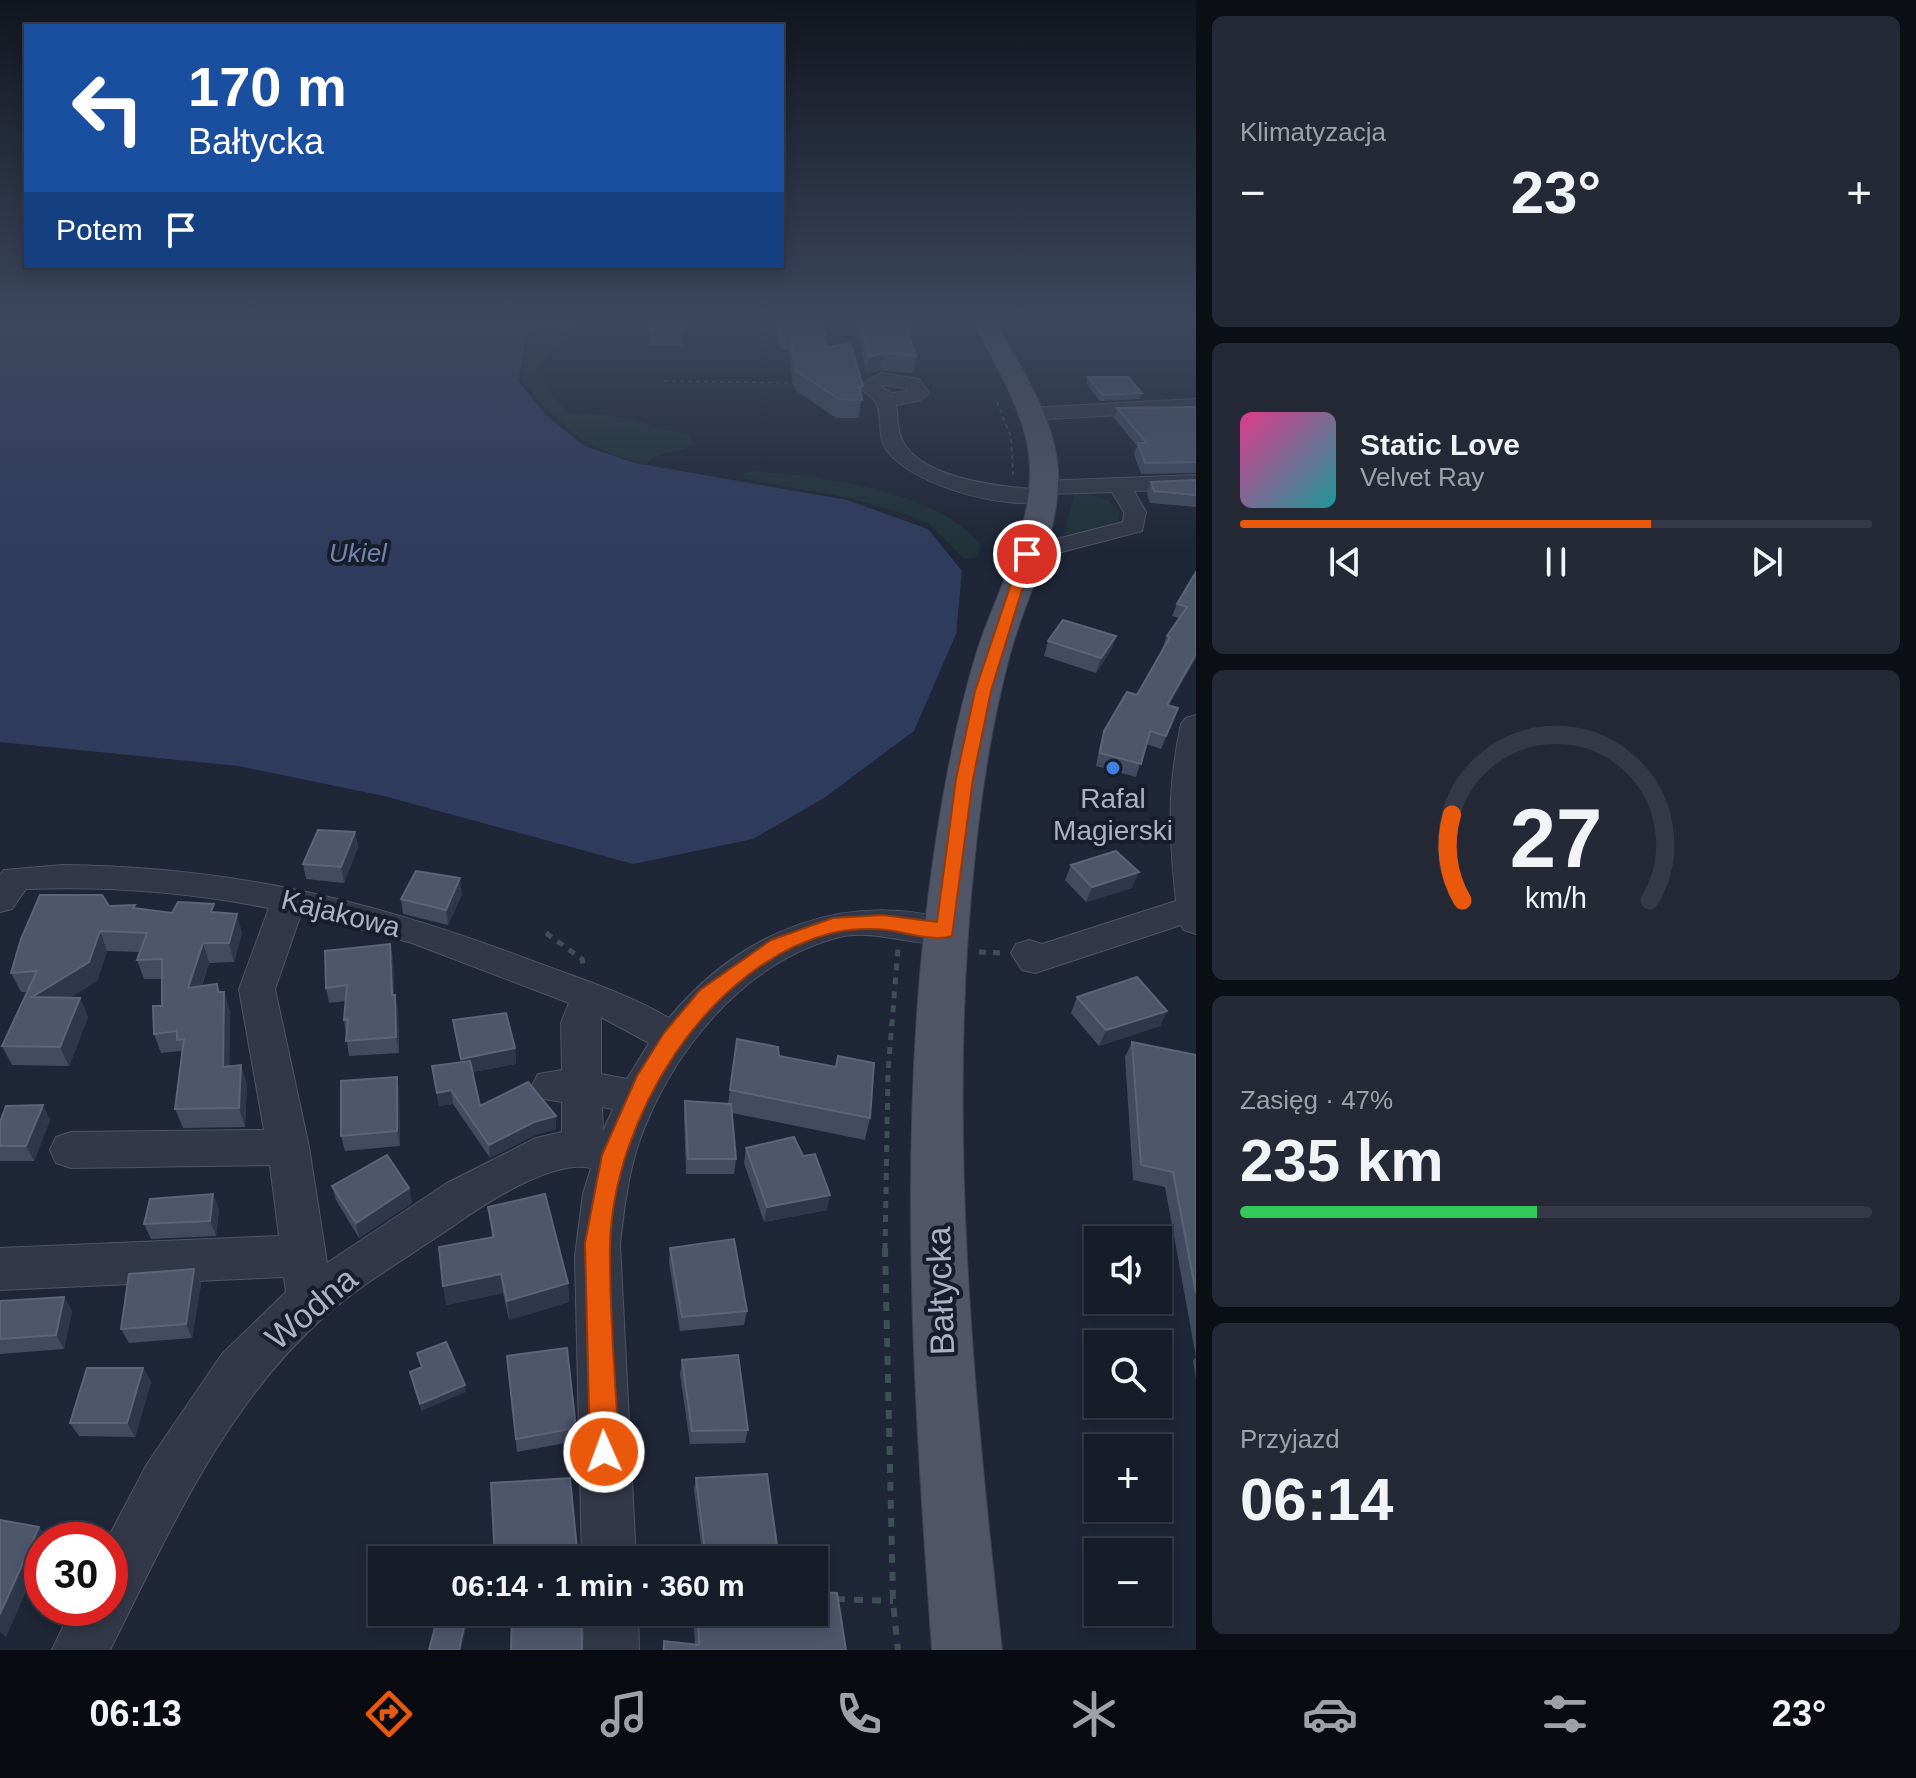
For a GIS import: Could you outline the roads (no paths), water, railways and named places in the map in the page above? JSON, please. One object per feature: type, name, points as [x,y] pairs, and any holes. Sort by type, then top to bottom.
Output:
[{"type":"main road","name":"Bałtycka","points":[[967,1650],[944,1397],[935,1132],[945,931],[965,779],[983,691],[1027,554],[1042,492],[1043,456],[1020,397]]},
{"type":"street","points":[[885,398],[894,446],[911,463],[942,466],[973,487],[1042,492],[1196,482]]},
{"type":"street","points":[[1028,414],[1196,405]]},
{"type":"street","points":[[1027,554],[1134,526],[1135,512],[1120,486]]},
{"type":"street","points":[[1029,953],[1035,960],[1195,912],[1185,778],[1196,724]]},
{"type":"street","name":"Kajakowa","points":[[5,885],[91,876],[215,886],[395,924],[590,996],[644,1020],[672,1039]]},
{"type":"street","points":[[289,900],[257,989],[288,1147],[310,1300]]},
{"type":"street","points":[[599,1151],[639,1098],[672,1039],[708,996],[778,945],[833,926],[882,922],[945,931]]},
{"type":"street","points":[[590,996],[580,1023],[567,1086],[599,1151],[598,1243],[609,1546]]},
{"type":"street","points":[[567,1086],[639,1098]]},
{"type":"street","points":[[71,1150],[288,1147]]},
{"type":"street","name":"Wodna","points":[[128,1555],[165,1482],[239,1371],[310,1300],[462,1196],[551,1151],[599,1151]]},
{"type":"street","points":[[0,1269],[304,1255]]},
{"type":"street","points":[[80,1650],[93,1626]]},
{"type":"street","points":[[611,1626],[611,1650]]},
{"type":"water","name":"Ukiel","points":[[0,397],[531,397],[546,415],[584,446],[635,463],[847,500],[928,529],[962,571],[956,634],[914,731],[824,798],[753,839],[633,864],[384,796],[238,766],[0,742]]},
{"type":"place","name":"Rafal Magierski","points":[[1113,768]]}]
